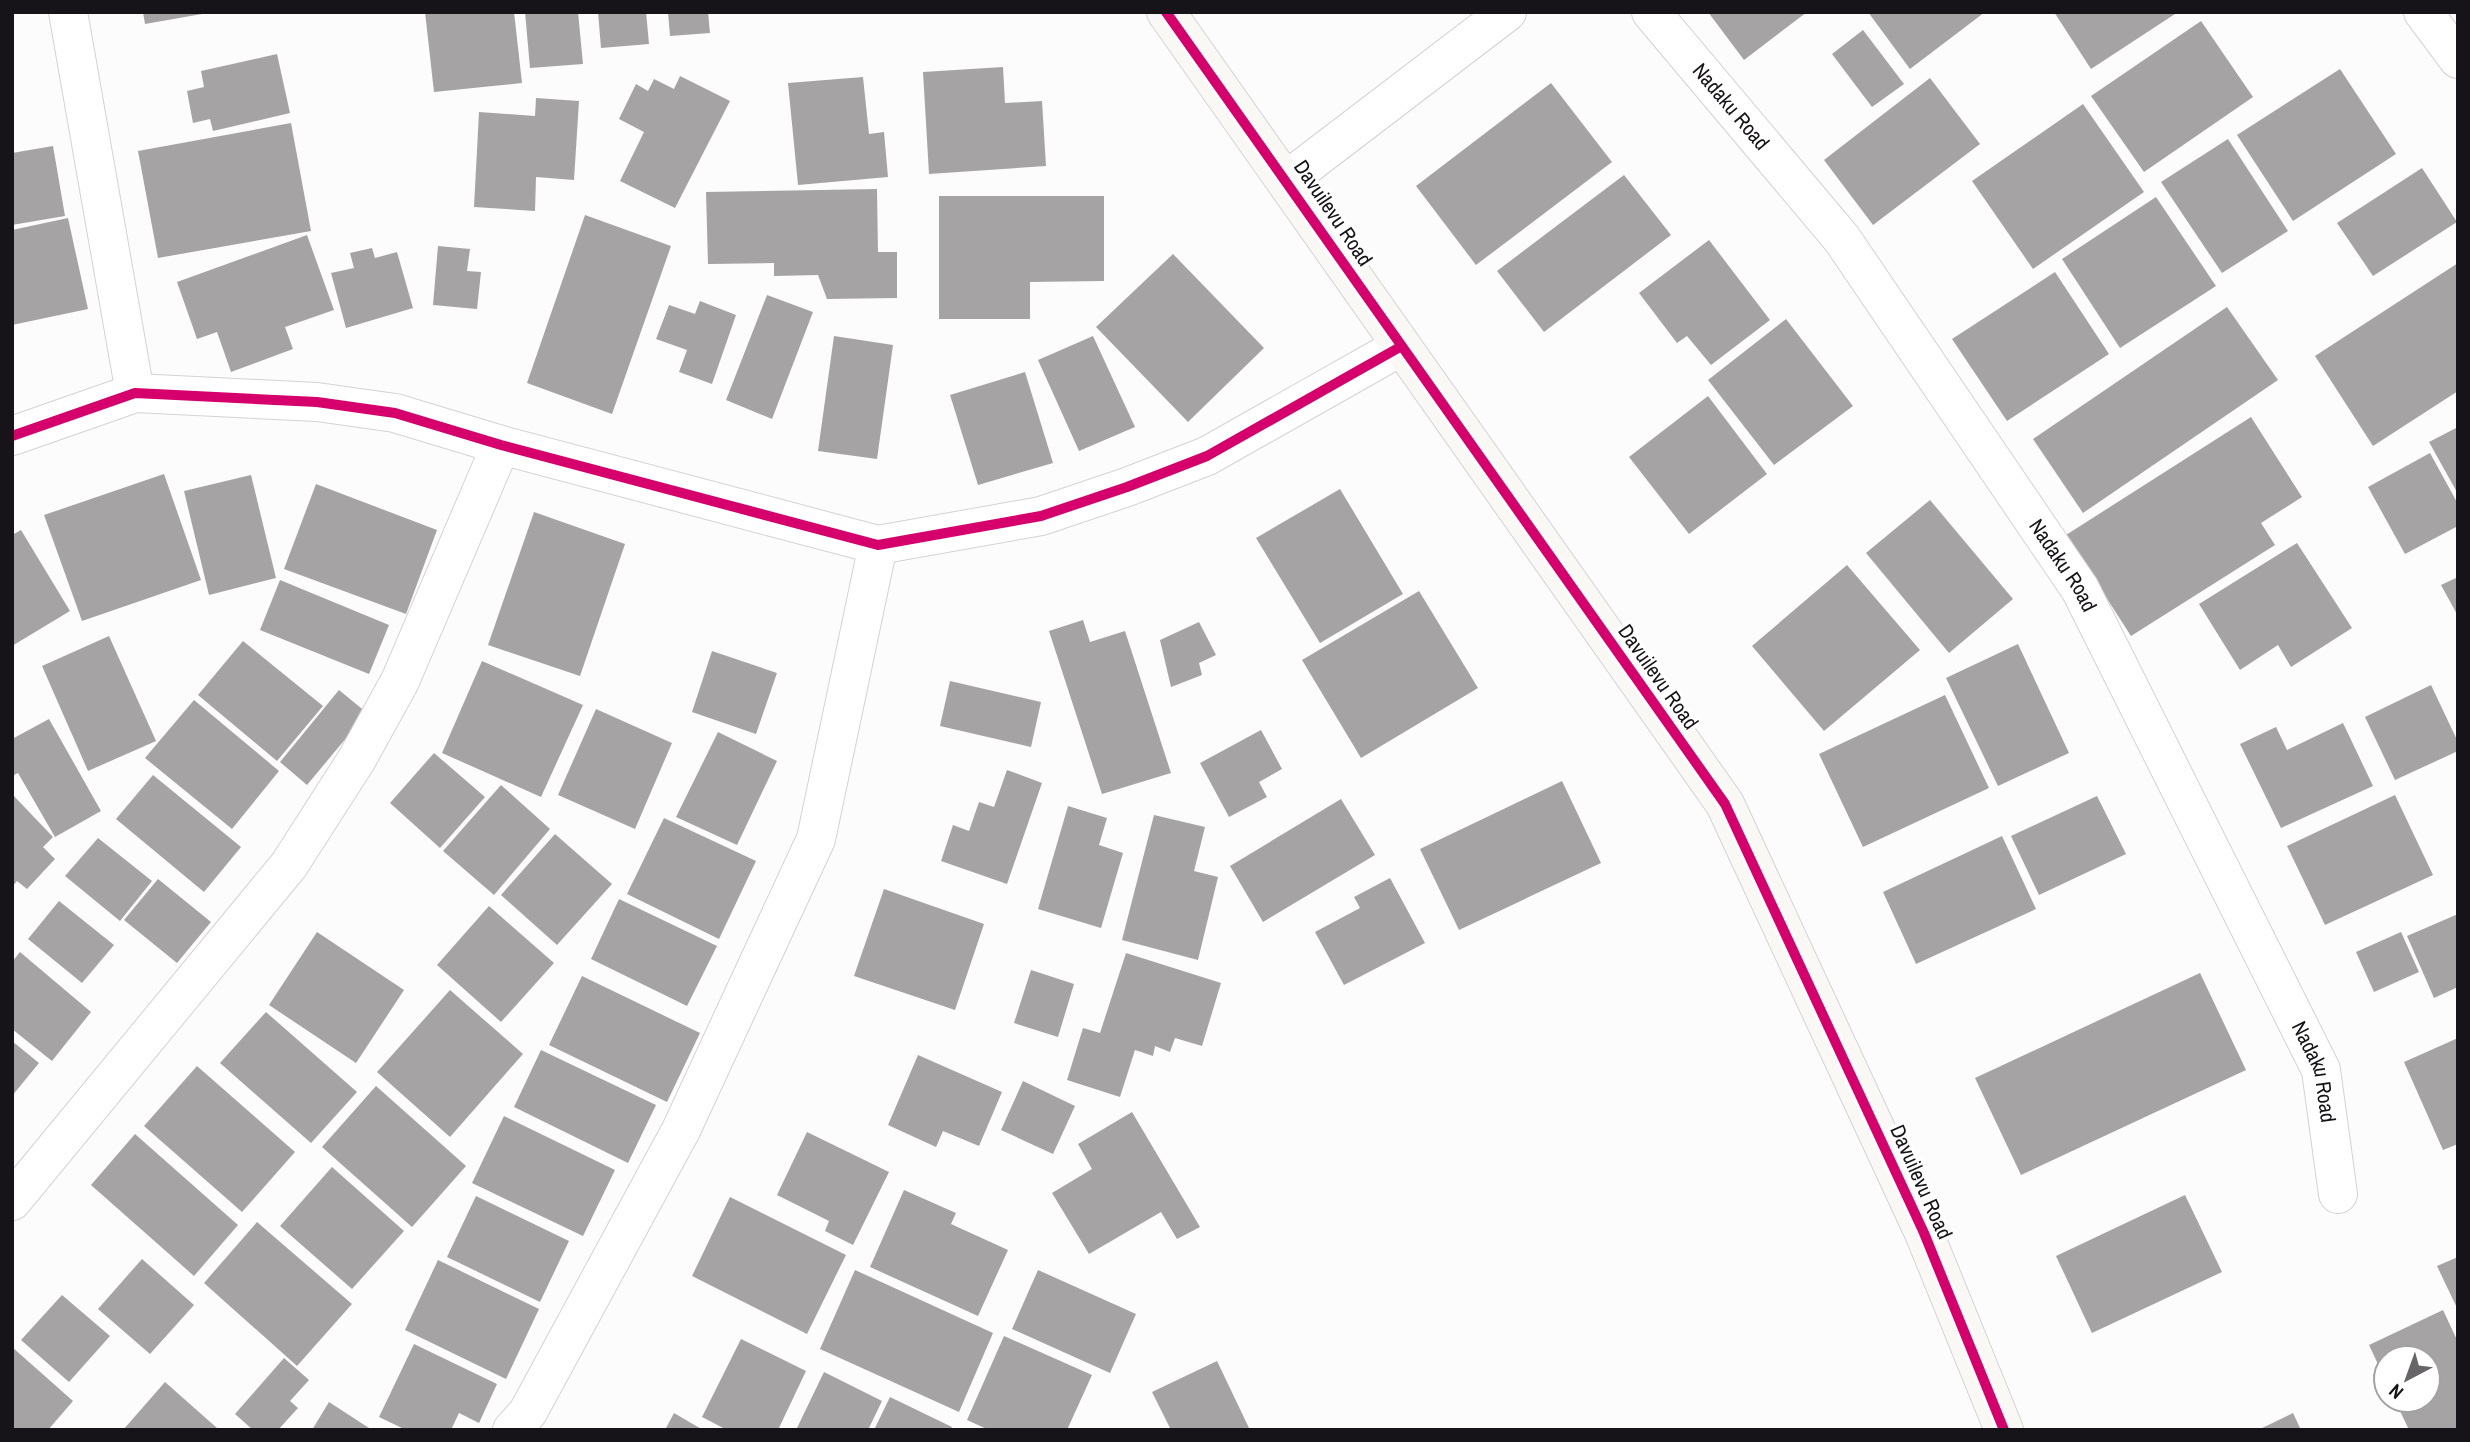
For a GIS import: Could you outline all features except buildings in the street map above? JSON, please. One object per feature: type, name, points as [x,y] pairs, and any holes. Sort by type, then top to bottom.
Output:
[{"type":"street","points":[[68,12],[135,393]]},
{"type":"street","name":"Davuilevu Road","points":[[1166,12],[1725,804],[1924,1233],[2004,1430]]},
{"type":"street","points":[[1287,180],[1507,12]]},
{"type":"street","name":"Nadaku Road","points":[[1651,12],[1842,239],[2080,589],[2321,1070],[2338,1194]]},
{"type":"street","points":[[2423,12],[2458,59]]},
{"type":"street","points":[[12,436],[135,393],[317,402],[395,413],[501,445],[878,545],[1041,516],[1207,456],[1400,346]]},
{"type":"street","points":[[12,1201],[296,853],[357,759],[400,681],[501,445]]},
{"type":"street","points":[[512,1430],[528,1412],[681,1130],[816,839],[878,545]]},
{"type":"cycle path","points":[[1166,12],[1725,804],[1924,1233],[2004,1430]]},
{"type":"cycle path","points":[[12,436],[135,393],[317,402],[395,413],[501,445],[878,545],[1041,516],[1127,487],[1207,456],[1400,347]]}]
